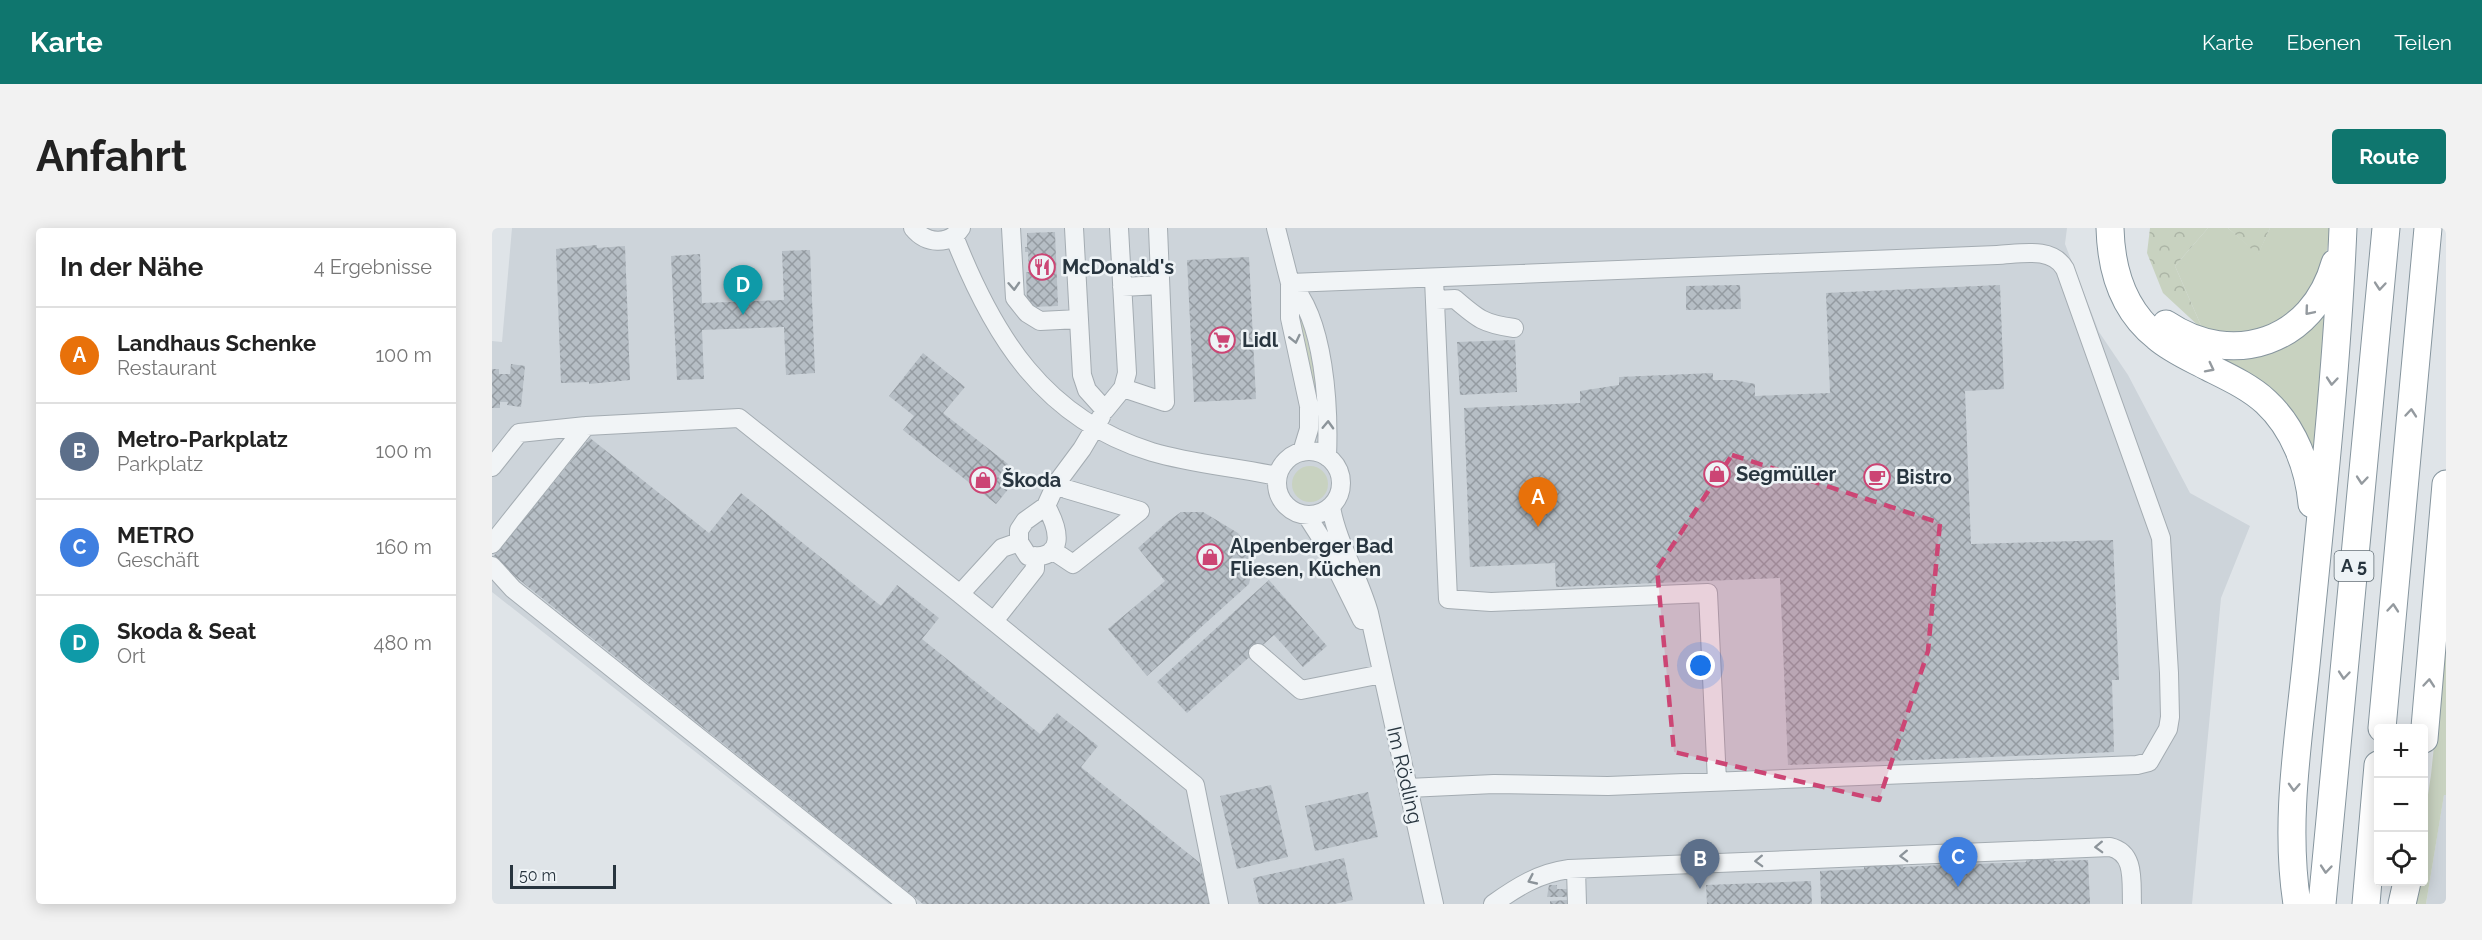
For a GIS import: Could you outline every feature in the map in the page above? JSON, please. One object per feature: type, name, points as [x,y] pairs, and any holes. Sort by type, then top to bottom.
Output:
[{"type":"highway","points":[[2110,228],[2111,253],[2119,285],[2135,314],[2156,337],[2234,380],[2267,402],[2289,431],[2300,451],[2311,490],[2316,565]]},
{"type":"highway","points":[[2126,228],[2126,253],[2133,282],[2149,307],[2167,325],[2188,337],[2211,345],[2236,347],[2269,340],[2296,326],[2313,308],[2325,290],[2332,273],[2342,234]]},
{"type":"highway","name":"A 5","points":[[2322,904],[2386,228]]},
{"type":"highway","name":"A 5","points":[[2382,724],[2428,228]]},
{"type":"highway","points":[[2297,904],[2291,844],[2294,777],[2316,565],[2342,234]]},
{"type":"highway","points":[[2425,724],[2446,484]]},
{"type":"highway","points":[[2434,627],[2446,573]]},
{"type":"highway","points":[[2366,904],[2378,778]]},
{"type":"highway","points":[[2402,904],[2406,886]]},
{"type":"street","points":[[913,228],[919,235],[940,242],[958,232],[987,311],[1016,358],[1056,400],[1094,427],[1155,453],[1277,476],[1286,460],[1302,452],[1315,452],[1327,457],[1339,471],[1340,490],[1331,507],[1324,512],[1307,516]]},
{"type":"street","points":[[1011,228],[1015,298],[1027,313],[1041,321],[1078,319]]},
{"type":"street","points":[[1074,228],[1082,375],[1087,390],[1105,410]]},
{"type":"street","points":[[1046,506],[1056,523],[1058,535],[1052,550],[1044,556],[1028,556],[1019,542],[1019,530],[1025,521],[1046,506],[1056,484],[1082,449],[1105,410],[1123,388],[1127,373],[1119,228]]},
{"type":"street","points":[[1123,388],[1166,402],[1158,228]]},
{"type":"street","points":[[1276,228],[1290,283],[1290,318],[1309,406],[1309,429],[1302,452]]},
{"type":"street","points":[[1290,283],[2044,254],[2054,256],[2066,268],[2161,538],[2170,717],[2168,729],[2149,762],[2137,765],[1608,786],[1494,784],[1408,788]]},
{"type":"street","points":[[1434,279],[1448,599],[1491,602],[1708,593],[1717,781]]},
{"type":"street","points":[[1309,314],[1316,296],[1338,282]]},
{"type":"street","points":[[1290,283],[1305,303],[1309,314],[1327,393],[1329,416],[1327,457]]},
{"type":"street","points":[[1122,286],[1160,285]]},
{"type":"street","points":[[1436,300],[1455,299],[1475,317],[1490,324],[1514,328]]},
{"type":"street","points":[[492,467],[519,433],[586,426],[739,418],[1195,785],[1219,904]]},
{"type":"street","points":[[492,544],[586,426]]},
{"type":"street","name":"Im Rödling","points":[[1277,476],[1277,492],[1292,511],[1307,516],[1323,541],[1375,647]]},
{"type":"street","points":[[1052,550],[1073,564],[1140,511],[1056,484]]},
{"type":"street","name":"Im Rödling","points":[[1331,507],[1338,532],[1365,597],[1434,904]]},
{"type":"street","points":[[960,594],[1002,548],[1019,542]]},
{"type":"street","points":[[994,621],[1035,569],[1035,556]]},
{"type":"street","points":[[492,566],[513,589],[907,904]]},
{"type":"street","points":[[1258,653],[1301,690],[1382,674]]},
{"type":"street","points":[[1493,904],[1511,898],[1545,874],[1576,869],[2110,847],[2125,853],[2128,859],[2132,904]]},
{"type":"street","points":[[1576,869],[1577,904]]},
{"type":"highlighted area","points":[[1732,455],[1940,523],[1928,651],[1879,800],[1674,752],[1657,569]]},
{"type":"shaded area","points":[[512,228],[2067,228],[2065,244],[2099,332],[2128,375],[2190,493],[2250,526],[2221,598],[2192,904],[889,904],[492,592],[492,341],[502,342]]},
{"type":"shaded area","points":[[2446,782],[2446,904],[2426,904],[2444,794]]},
{"type":"green space","points":[[2150,228],[2208,228],[2175,266],[2203,330],[2163,293],[2147,253]]},
{"type":"green space","points":[[2208,228],[2228,228],[2258,254],[2270,228],[2330,228],[2326,256],[2321,270],[2308,297],[2299,309],[2277,327],[2260,332],[2241,333],[2203,330],[2175,266]]},
{"type":"green space","points":[[2228,228],[2270,228],[2258,255]]},
{"type":"green space","points":[[1296,294],[1317,382],[1322,426],[1316,425],[1291,295]]},
{"type":"green space","points":[[2327,310],[2313,456],[2213,355]]},
{"type":"green space","points":[[1310,466],[1323,471],[1328,484],[1323,497],[1310,502],[1297,497],[1292,484],[1297,471]]},
{"type":"green space","points":[[2446,629],[2446,795],[2444,795],[2426,904],[2411,904],[2413,886],[2428,886],[2428,795]]},
{"type":"building","name":"McDonald's","points":[[1055,232],[1058,306],[1030,307],[1027,303],[1026,272],[1029,272],[1028,252],[1025,252],[1025,247],[1027,247],[1027,233]]},
{"type":"building","points":[[597,245],[597,248],[625,246],[630,380],[589,384],[589,382],[561,383],[556,249]]},
{"type":"building","points":[[810,250],[815,373],[786,375],[784,327],[702,330],[704,379],[677,380],[671,256],[700,254],[702,303],[784,300],[782,251]]},
{"type":"building","name":"Lidl","points":[[1249,257],[1256,399],[1194,402],[1187,260]]},
{"type":"building","points":[[1740,285],[1741,309],[1686,310],[1686,286]]},
{"type":"building","name":"Segmüller","points":[[2000,285],[2004,389],[1965,391],[1971,544],[2113,540],[2119,680],[2112,680],[2114,752],[1788,765],[1780,578],[1556,587],[1555,563],[1470,567],[1464,408],[1580,403],[1580,391],[1619,385],[1619,377],[1713,373],[1713,380],[1734,380],[1755,384],[1755,396],[1830,393],[1826,293]]},
{"type":"building","points":[[1515,340],[1517,392],[1460,395],[1457,342]]},
{"type":"building","points":[[923,353],[965,387],[943,413],[1008,464],[998,477],[1010,487],[996,504],[903,430],[914,416],[889,396]]},
{"type":"building","points":[[511,364],[525,366],[521,407],[507,405],[508,402],[500,402],[500,408],[492,408],[492,369],[499,369],[499,374],[510,374]]},
{"type":"building","points":[[590,438],[709,533],[741,493],[881,606],[897,585],[939,618],[922,639],[1040,734],[1057,713],[1098,746],[1081,767],[1200,863],[1210,904],[923,904],[492,558]]},
{"type":"building","points":[[1181,512],[1203,512],[1238,533],[1251,550],[1254,562],[1249,584],[1147,676],[1108,629],[1165,581],[1138,548]]},
{"type":"building","points":[[1269,580],[1327,646],[1303,667],[1274,635],[1187,713],[1157,682]]},
{"type":"building","points":[[1271,785],[1288,857],[1237,869],[1220,796]]},
{"type":"building","points":[[1368,792],[1378,837],[1315,851],[1305,806]]},
{"type":"building","points":[[2054,852],[2054,861],[2088,860],[2090,904],[1821,904],[1820,871],[1864,869],[1864,854],[1903,858],[1903,867],[1943,865],[1945,856],[1974,855],[1975,864],[2026,862],[2028,853]]},
{"type":"building","points":[[1344,858],[1353,900],[1334,904],[1259,904],[1253,878]]},
{"type":"building","points":[[1811,881],[1812,904],[1707,904],[1706,885]]},
{"type":"building","points":[[1549,885],[1557,885],[1557,889],[1567,889],[1567,897],[1547,897]]},
{"type":"building","points":[[1568,900],[1568,904],[1550,904],[1550,901]]},
{"type":"place","name":"McDonald's","points":[[1042,267]]},
{"type":"place","name":"Skoda & Seat","points":[[743,315]]},
{"type":"place","name":"Lidl","points":[[1222,340]]},
{"type":"place","name":"Segmüller","points":[[1717,474]]},
{"type":"place","name":"Bistro","points":[[1877,477]]},
{"type":"place","name":"Škoda","points":[[983,480]]},
{"type":"place","name":"Landhaus Schenke","points":[[1538,527]]},
{"type":"place","name":"Alpenberger Bad Fliesen, Küchen","points":[[1210,557]]},
{"type":"place","name":"METRO","points":[[1958,887]]},
{"type":"place","name":"Metro-Parkplatz","points":[[1700,889]]}]
